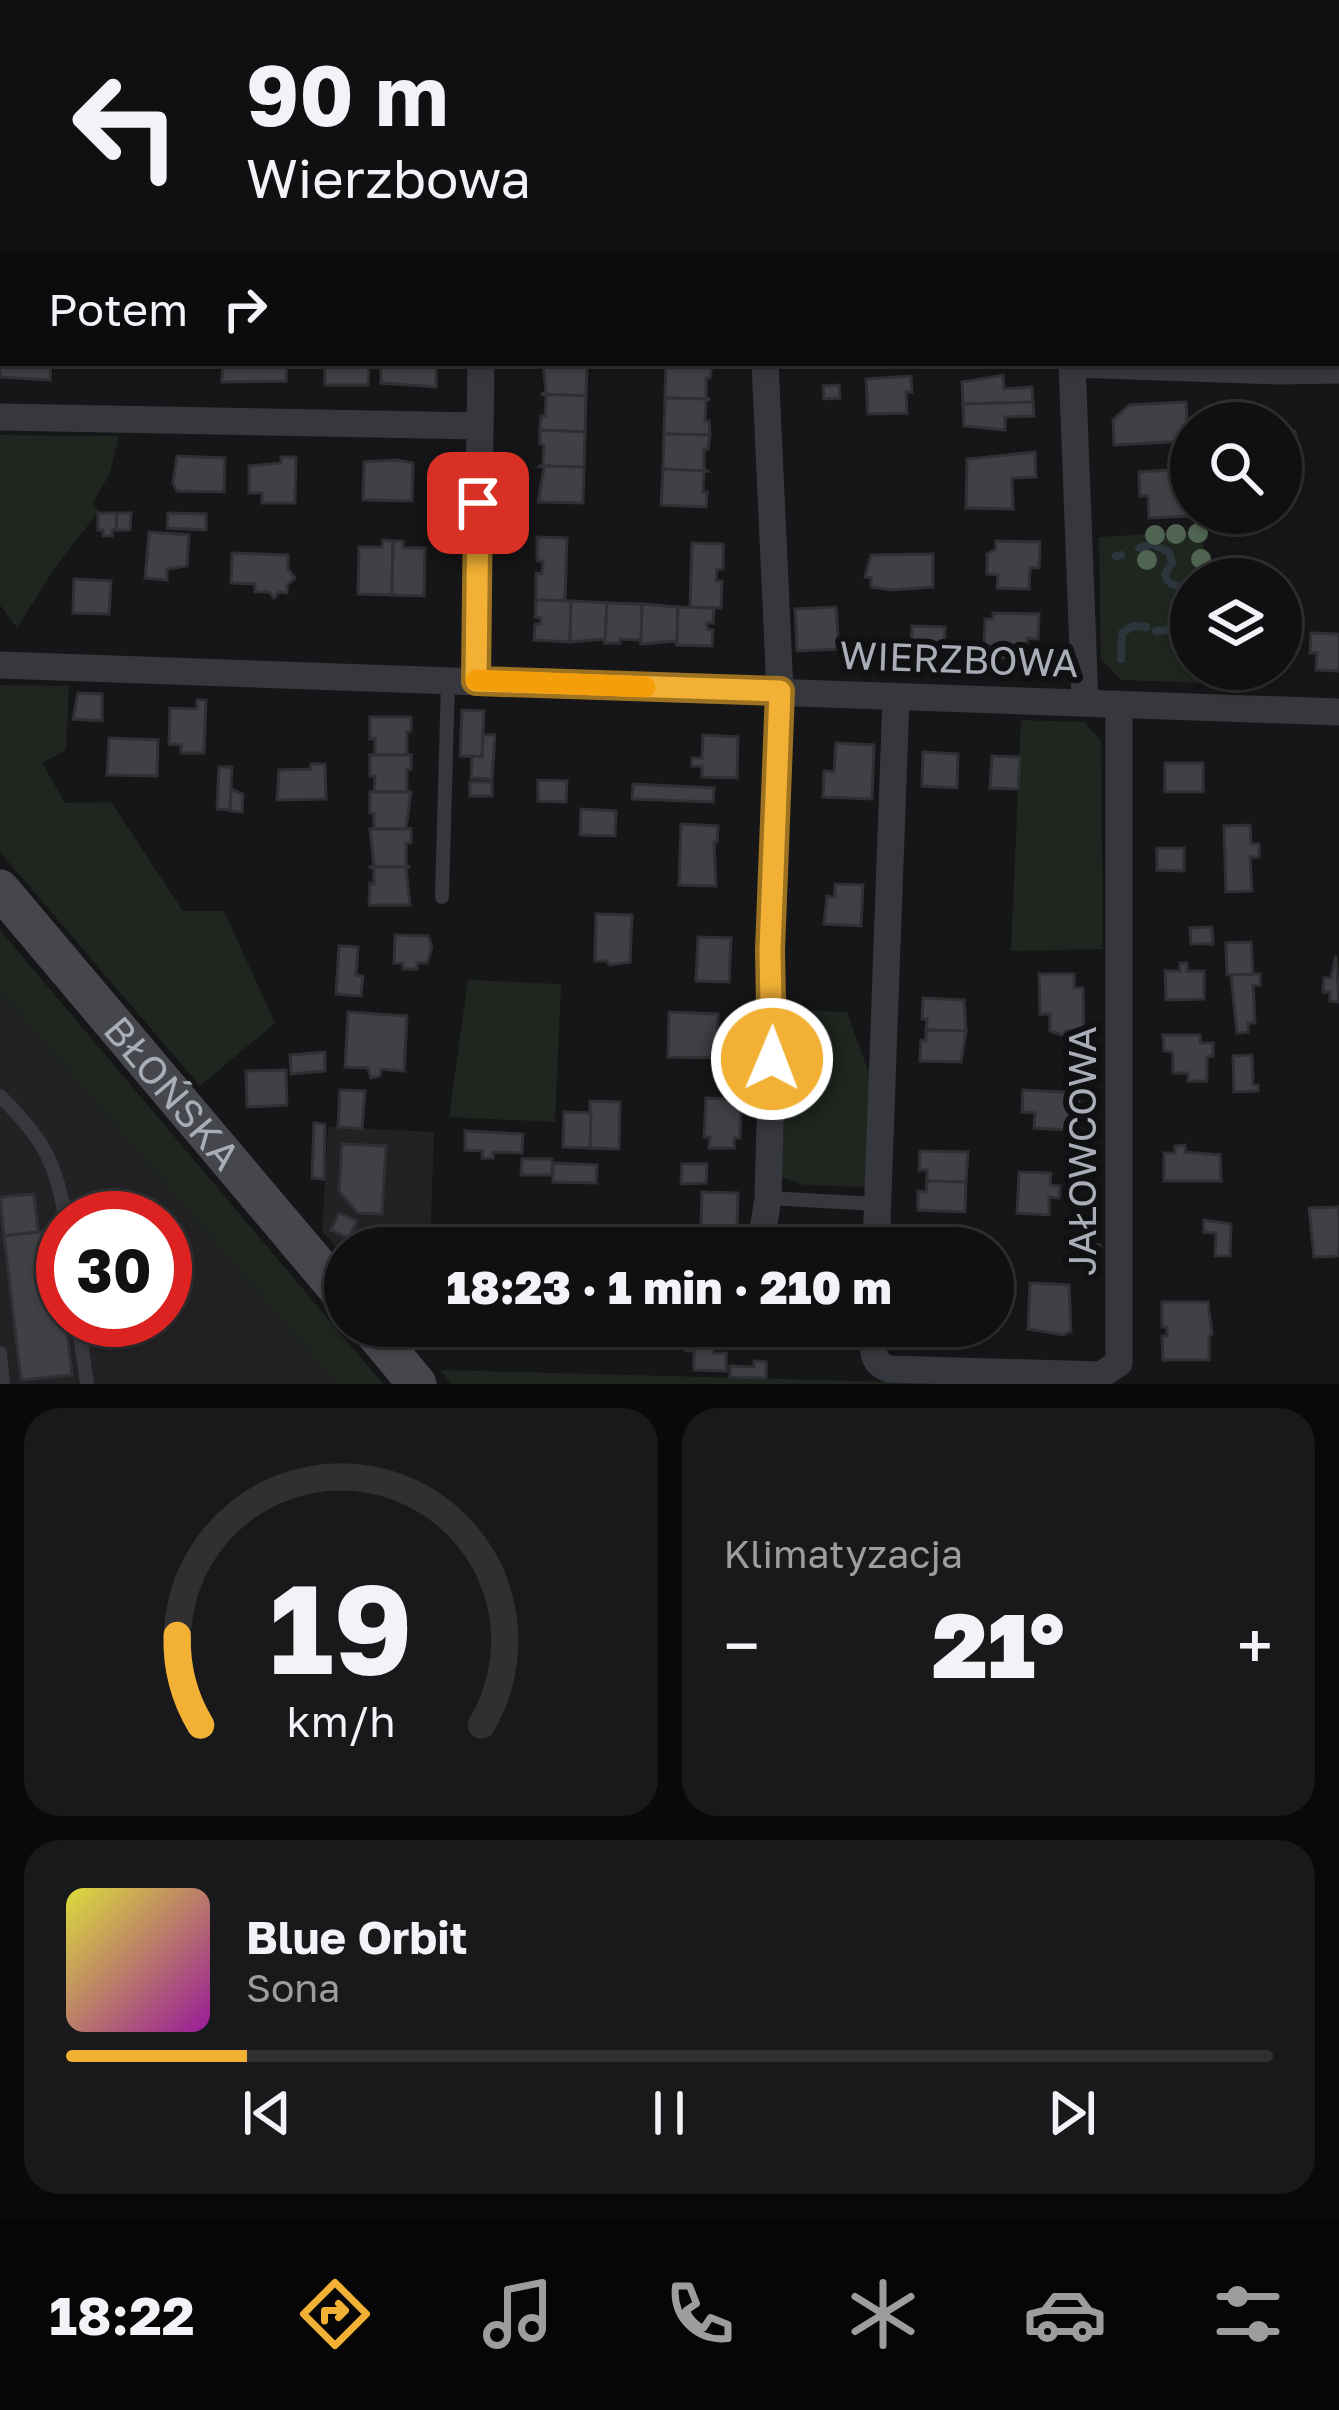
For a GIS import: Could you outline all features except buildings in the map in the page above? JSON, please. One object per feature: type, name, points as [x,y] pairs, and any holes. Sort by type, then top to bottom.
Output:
[{"type":"street","points":[[462,680],[481,366]]},
{"type":"street","points":[[763,1227],[780,691],[765,366]]},
{"type":"street","points":[[1072,366],[1085,702]]},
{"type":"street","points":[[1186,366],[1339,370]]},
{"type":"street","points":[[0,417],[480,425]]},
{"type":"street","name":"WIERZBOWA","points":[[0,665],[1339,712]]},
{"type":"street","points":[[876,1227],[896,698]]},
{"type":"street","name":"JAŁOWCOWA","points":[[874,1347],[880,1366],[890,1369],[1101,1375],[1119,1363],[1119,704]]},
{"type":"street","name":"BŁOŃSKA","points":[[0,889],[324,1273]]},
{"type":"street","points":[[386,1347],[417,1384]]},
{"type":"lane","points":[[442,897],[462,680]]},
{"type":"lane","points":[[0,1096],[47,1152],[61,1191]]},
{"type":"lane","points":[[767,1198],[876,1204]]},
{"type":"lane","points":[[82,1347],[87,1384]]},
{"type":"lane","points":[[0,1353],[3,1384]]},
{"type":"shaded area","points":[[0,435],[119,436],[110,473],[92,504],[99,511],[17,628],[0,605]]},
{"type":"shaded area","points":[[1203,534],[1204,558],[1170,558],[1170,682],[1121,680],[1101,659],[1099,537]]},
{"type":"shaded area","points":[[0,685],[69,686],[66,750],[42,763],[65,803],[111,802],[183,911],[224,911],[275,1023],[200,1086],[0,852]]},
{"type":"shaded area","points":[[1021,720],[1084,722],[1101,741],[1103,949],[1011,951]]},
{"type":"shaded area","points":[[0,930],[324,1314],[324,1347],[352,1347],[383,1384],[337,1384],[192,1215],[192,1191],[172,1191],[0,991]]},
{"type":"shaded area","points":[[468,980],[561,984],[555,1122],[449,1117]]},
{"type":"shaded area","points":[[0,991],[172,1191],[36,1191],[36,1347],[192,1347],[192,1215],[337,1384],[0,1384]]},
{"type":"shaded area","points":[[793,1010],[847,1012],[871,1079],[866,1187],[805,1185],[778,1176],[784,1030],[792,1029]]},
{"type":"shaded area","points":[[328,1127],[434,1132],[431,1227],[324,1227],[322,1231]]},
{"type":"shaded area","points":[[440,1370],[972,1384],[452,1384]]},
{"type":"waterway","points":[[1139,548],[1152,544],[1169,552],[1172,563],[1165,574],[1167,580]]},
{"type":"waterway","points":[[1116,556],[1121,555]]},
{"type":"waterway","points":[[1121,659],[1122,633],[1133,626],[1146,627]]},
{"type":"waterway","points":[[1156,631],[1170,630]]},
{"type":"slow traffic","points":[[476,680],[645,687]]},
{"type":"route","points":[[478,503],[476,681],[780,691],[770,950],[772,1059]]}]
